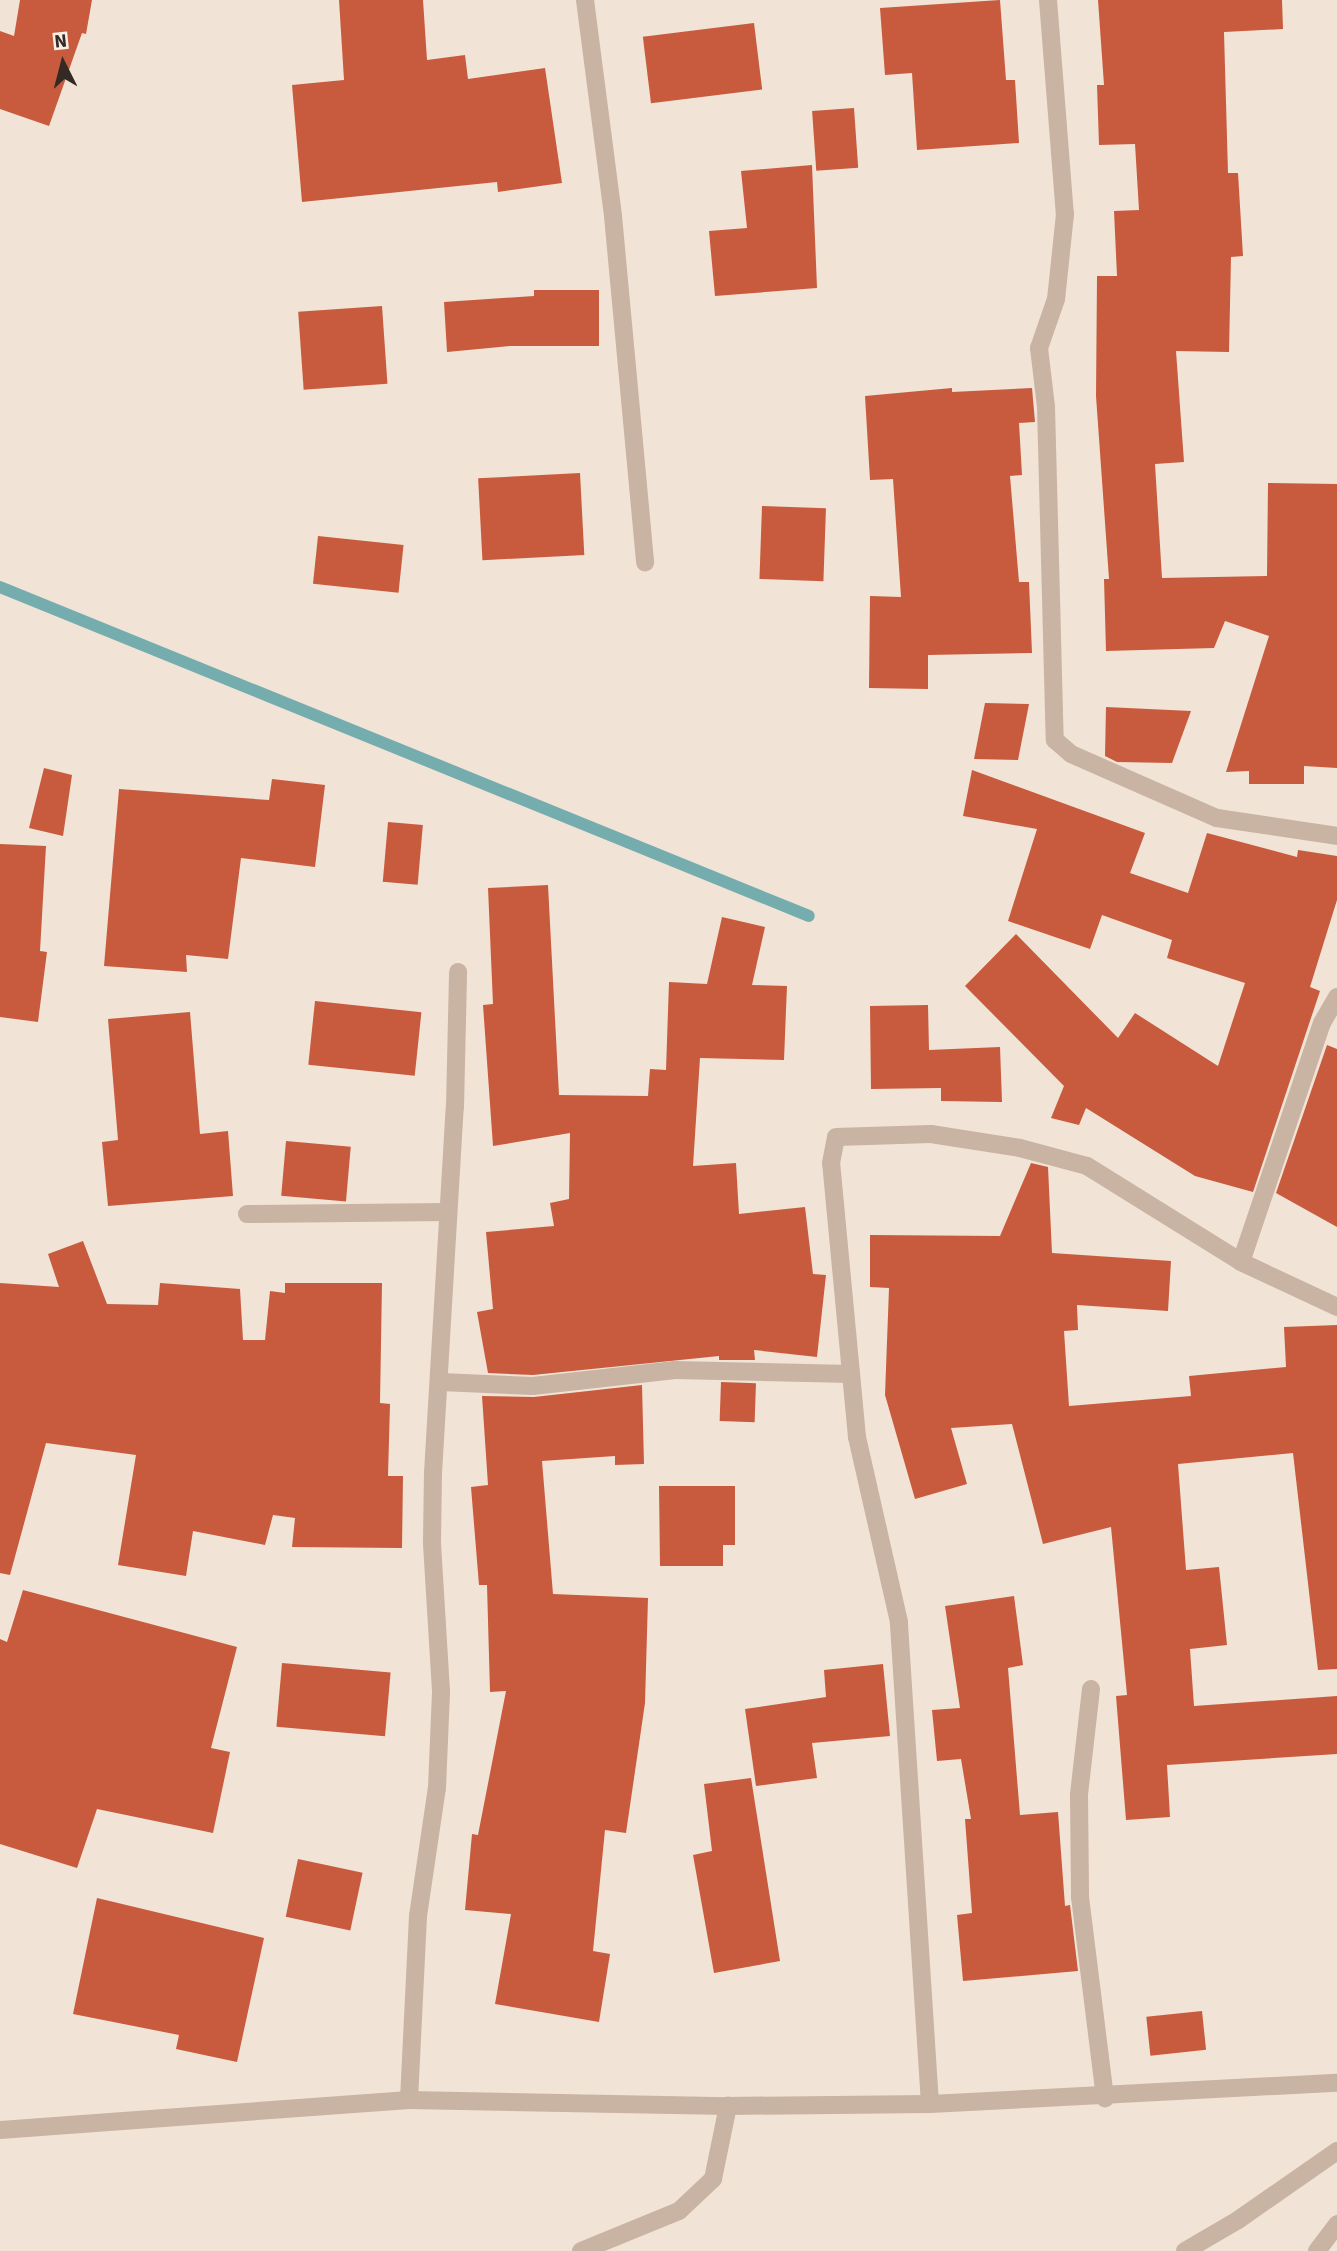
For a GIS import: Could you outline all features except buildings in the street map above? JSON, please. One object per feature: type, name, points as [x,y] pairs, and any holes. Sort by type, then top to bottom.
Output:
[{"type":"street","points":[[585,0],[613,216],[645,563]]},
{"type":"street","points":[[1048,0],[1065,214],[1056,299],[1040,348],[1046,407],[1055,740],[1071,754],[1217,818],[1337,836]]},
{"type":"street","points":[[409,2100],[418,1916],[437,1788],[441,1691],[432,1542],[458,972]]},
{"type":"street","points":[[1241,1262],[1322,1023],[1337,997]]},
{"type":"street","points":[[930,2104],[899,1622],[857,1437],[831,1163],[836,1137],[931,1134],[1020,1148],[1087,1166],[1241,1262],[1337,1307]]},
{"type":"street","points":[[247,1214],[448,1212]]},
{"type":"street","points":[[440,1382],[533,1386],[675,1370],[851,1374]]},
{"type":"street","points":[[1091,1689],[1079,1795],[1080,1897],[1105,2098]]},
{"type":"street","points":[[0,2130],[409,2100],[728,2106],[930,2104],[1105,2098],[1337,2083]]},
{"type":"street","points":[[581,2251],[679,2211],[713,2179],[728,2106]]},
{"type":"street","points":[[1185,2251],[1238,2220],[1337,2151]]},
{"type":"street","points":[[1317,2251],[1337,2224]]},
{"type":"waterway","points":[[0,587],[809,916]]}]
